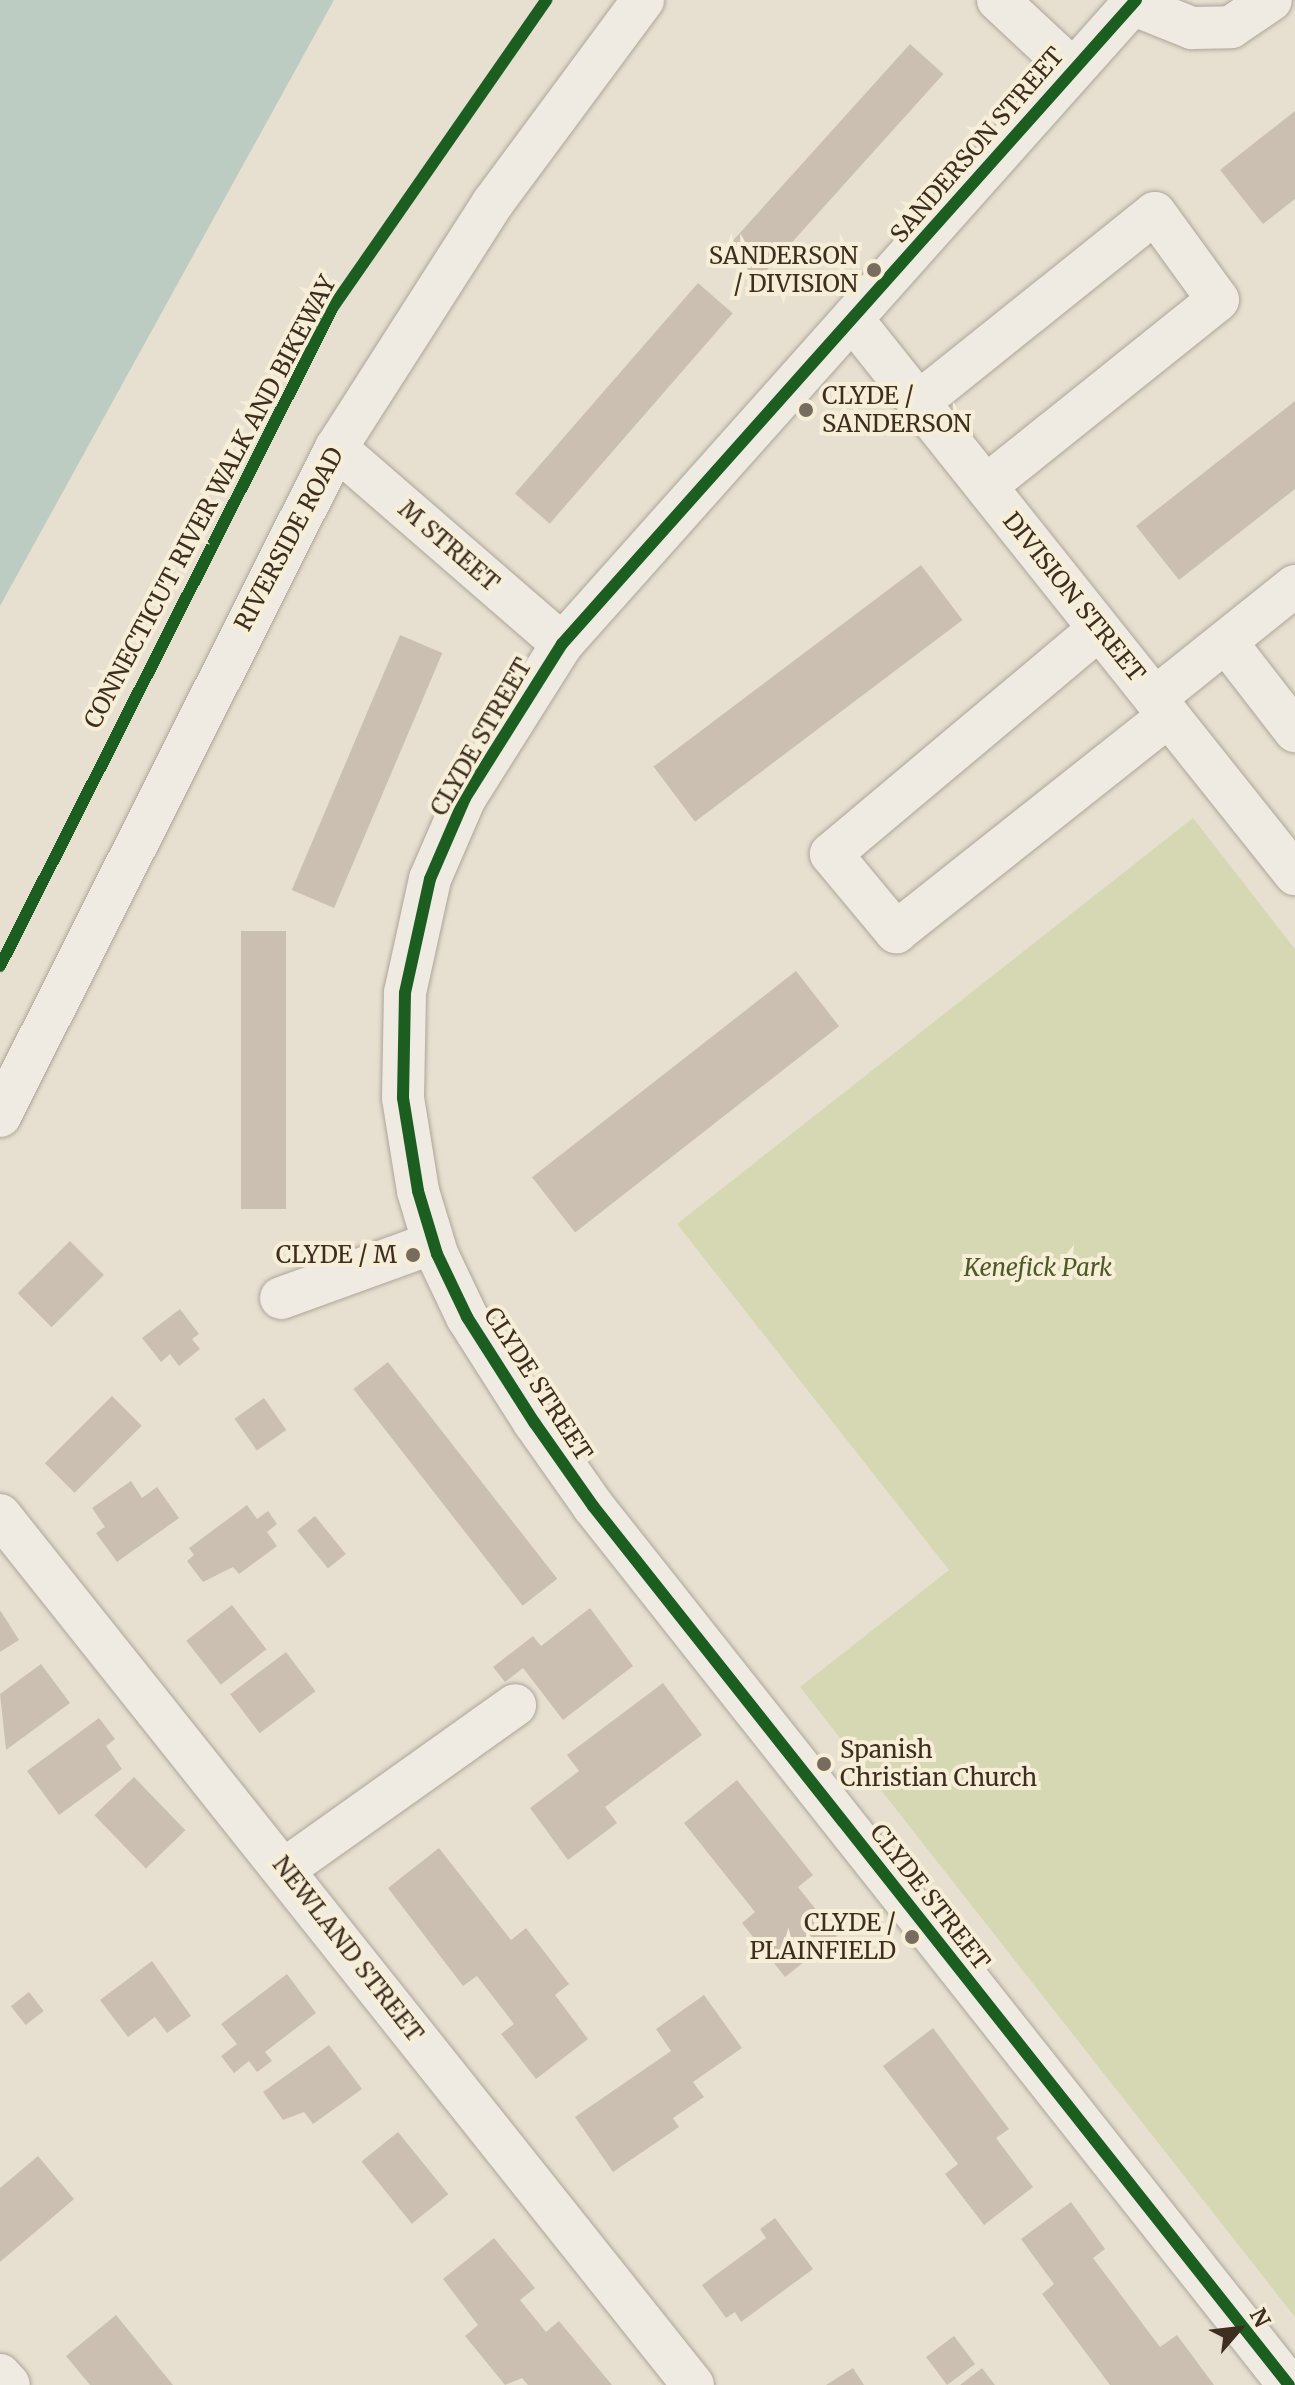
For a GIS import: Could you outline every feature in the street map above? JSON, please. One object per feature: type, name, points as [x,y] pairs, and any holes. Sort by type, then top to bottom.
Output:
[{"type":"street","name":"RIVERSIDE ROAD","points":[[0,1116],[336,448],[492,204],[643,0]]},
{"type":"street","points":[[998,0],[1072,69]]},
{"type":"street","points":[[1134,2],[1192,28],[1231,27],[1271,0]]},
{"type":"street","name":"SANDERSON STREET","points":[[853,320],[1134,2]]},
{"type":"street","points":[[919,402],[1155,213],[1218,300],[986,486]]},
{"type":"street","name":"DIVISION STREET","points":[[853,320],[1295,874]]},
{"type":"street","name":"CLYDE STREET","points":[[853,320],[562,644],[465,798],[415,936],[403,1098],[433,1243],[467,1317],[593,1506],[1289,2385]]},
{"type":"street","name":"M STREET","points":[[336,448],[562,644]]},
{"type":"street","points":[[1099,629],[831,854],[896,932],[1162,707],[1226,642],[1295,586]]},
{"type":"street","points":[[1226,642],[1295,731]]},
{"type":"street","points":[[281,1298],[433,1243]]},
{"type":"street","name":"NEWLAND STREET","points":[[0,1515],[286,1868],[693,2385]]},
{"type":"street","points":[[286,1868],[515,1705]]},
{"type":"street","points":[[0,2375],[9,2385]]},
{"type":"green space","name":"Kenefick Park","points":[[1193,818],[1295,949],[1295,2317],[800,1687],[949,1570],[677,1224]]},
{"type":"shaded area","points":[[0,0],[334,0],[0,606]]},
{"type":"building","points":[[910,44],[943,74],[759,279],[725,249]]},
{"type":"building","points":[[1295,111],[1295,199],[1263,224],[1220,170]]},
{"type":"building","points":[[698,283],[733,313],[550,524],[515,494]]},
{"type":"building","points":[[1295,401],[1295,489],[1179,580],[1136,526]]},
{"type":"building","points":[[921,565],[963,620],[695,822],[653,767]]},
{"type":"building","points":[[400,635],[442,653],[334,908],[292,890]]},
{"type":"building","points":[[241,931],[286,931],[286,1209],[241,1209]]},
{"type":"building","points":[[796,971],[839,1026],[575,1232],[532,1177]]},
{"type":"building","points":[[70,1241],[104,1275],[52,1327],[18,1293]]},
{"type":"building","points":[[180,1309],[199,1334],[192,1339],[200,1349],[179,1366],[170,1354],[161,1362],[142,1338]]},
{"type":"building","points":[[388,1362],[557,1579],[523,1606],[353,1389]]},
{"type":"building","points":[[112,1396],[142,1426],[75,1493],[45,1463]]},
{"type":"building","points":[[264,1398],[286,1430],[257,1451],[235,1419]]},
{"type":"building","points":[[131,1481],[142,1498],[157,1487],[179,1518],[117,1562],[96,1533],[105,1527],[92,1508]]},
{"type":"building","points":[[247,1505],[257,1519],[268,1511],[277,1524],[267,1532],[277,1546],[239,1574],[233,1567],[203,1582],[187,1561],[194,1555],[189,1548]]},
{"type":"building","points":[[315,1516],[346,1554],[328,1569],[297,1530]]},
{"type":"building","points":[[232,1605],[266,1649],[221,1685],[186,1641]]},
{"type":"building","points":[[590,1608],[633,1666],[563,1720],[523,1668],[505,1682],[493,1667],[533,1636],[541,1646]]},
{"type":"building","points":[[0,1610],[19,1640],[0,1652]]},
{"type":"building","points":[[286,1652],[315,1691],[260,1733],[230,1694]]},
{"type":"building","points":[[41,1664],[70,1703],[6,1750],[0,1694]]},
{"type":"building","points":[[663,1683],[702,1735],[605,1807],[617,1823],[568,1860],[530,1808],[579,1771],[567,1755]]},
{"type":"building","points":[[99,1718],[115,1739],[106,1746],[122,1769],[59,1815],[27,1771]]},
{"type":"building","points":[[134,1777],[185,1830],[146,1868],[94,1815]]},
{"type":"building","points":[[737,1780],[813,1875],[798,1887],[837,1936],[785,1977],[742,1923],[755,1912],[684,1823]]},
{"type":"building","points":[[439,1848],[511,1940],[526,1928],[569,1984],[555,1995],[588,2039],[536,2079],[501,2034],[514,2024],[477,1976],[463,1986],[388,1888]]},
{"type":"building","points":[[152,1961],[191,2016],[167,2033],[155,2017],[128,2037],[100,2000]]},
{"type":"building","points":[[287,1974],[316,2013],[265,2052],[272,2061],[257,2072],[249,2061],[234,2073],[221,2056],[237,2044],[221,2024]]},
{"type":"building","points":[[29,1992],[44,2011],[26,2025],[11,2006]]},
{"type":"building","points":[[704,1995],[742,2048],[693,2082],[704,2097],[673,2118],[679,2127],[613,2172],[575,2117],[671,2051],[656,2029]]},
{"type":"building","points":[[933,2028],[1009,2129],[996,2138],[1033,2187],[984,2225],[945,2174],[958,2164],[883,2066]]},
{"type":"building","points":[[329,2045],[362,2089],[313,2124],[304,2112],[283,2120],[263,2092]]},
{"type":"building","points":[[398,2132],[448,2194],[412,2224],[361,2162]]},
{"type":"building","points":[[38,2156],[74,2199],[0,2262],[0,2188]]},
{"type":"building","points":[[1071,2202],[1105,2249],[1093,2258],[1160,2347],[1177,2335],[1214,2385],[1110,2385],[1042,2294],[1054,2284],[1021,2239]]},
{"type":"building","points":[[775,2218],[813,2269],[741,2322],[735,2312],[726,2318],[702,2285],[766,2238],[760,2229]]},
{"type":"building","points":[[494,2238],[535,2288],[520,2300],[546,2332],[559,2321],[612,2385],[528,2385],[522,2378],[505,2385],[465,2336],[478,2325],[443,2279]]},
{"type":"building","points":[[116,2315],[173,2385],[90,2385],[66,2356]]},
{"type":"building","points":[[954,2336],[975,2364],[947,2385],[926,2357]]},
{"type":"building","points":[[853,2368],[864,2385],[826,2385]]},
{"type":"building","points":[[982,2368],[995,2385],[960,2385]]},
{"type":"cycle path","name":"CONNECTICUT RIVER WALK AND BIKEWAY","points":[[0,966],[333,307],[546,0]]},
{"type":"cycle path","points":[[1136,0],[562,644],[465,798],[430,879],[405,993],[403,1098],[418,1191],[437,1254],[467,1317],[534,1422],[593,1506],[1289,2385]]},
{"type":"place","name":"SANDERSON / DIVISION","points":[[874,270]]},
{"type":"place","name":"CLYDE / SANDERSON","points":[[806,410]]},
{"type":"place","name":"CLYDE / M","points":[[413,1255]]},
{"type":"place","name":"Spanish Christian Church","points":[[824,1764]]},
{"type":"place","name":"CLYDE / PLAINFIELD","points":[[912,1937]]}]
